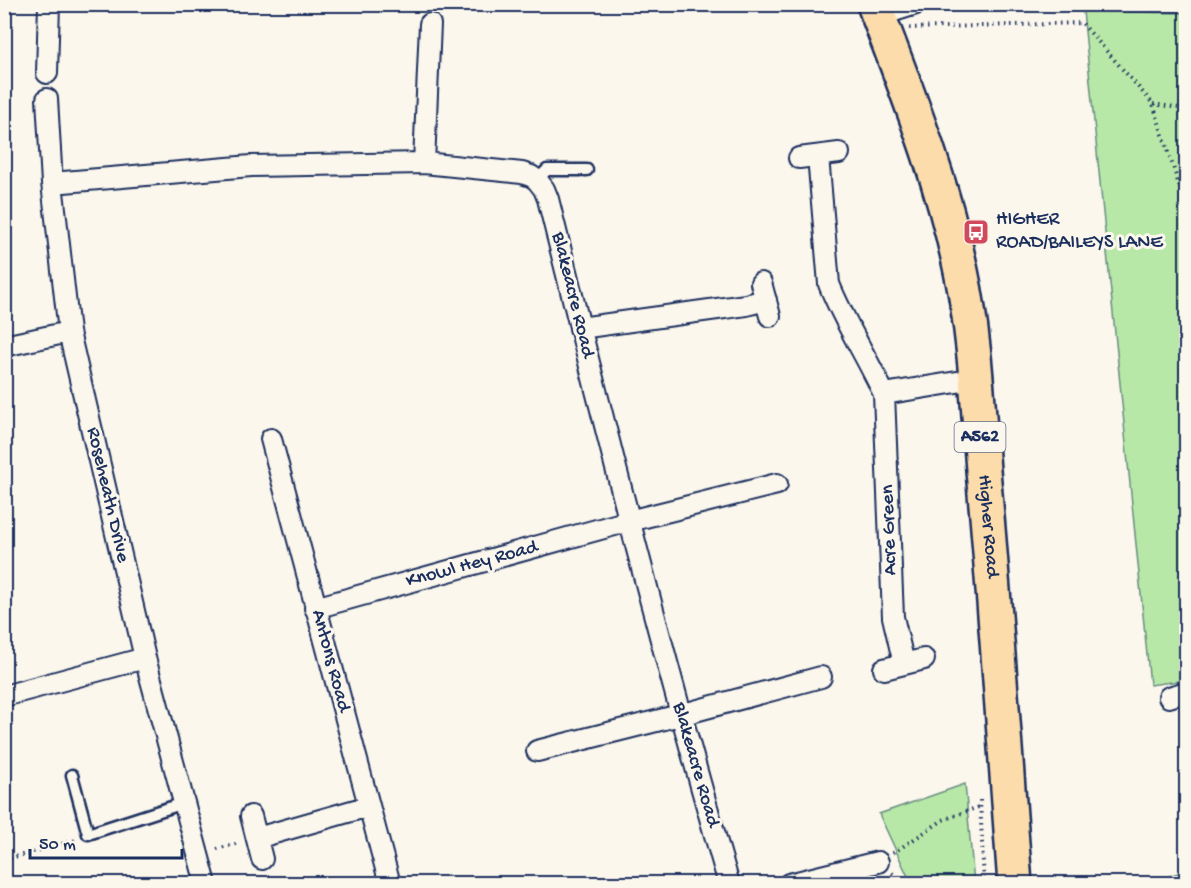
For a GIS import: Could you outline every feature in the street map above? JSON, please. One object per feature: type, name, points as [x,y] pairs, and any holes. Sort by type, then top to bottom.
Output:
[{"type":"highway","name":"Higher Road","points":[[879,16],[937,176],[963,282],[975,379],[996,613],[990,801],[1015,884]]},
{"type":"street","points":[[47,73],[49,4]]},
{"type":"street","points":[[879,16],[916,4]]},
{"type":"street","points":[[424,163],[430,24]]},
{"type":"street","name":"Roseheath Drive","points":[[48,99],[52,183],[69,332],[145,658],[206,884]]},
{"type":"street","name":"Acre Green","points":[[839,153],[809,157],[829,284],[884,394],[893,617],[904,664]]},
{"type":"street","points":[[52,183],[251,165],[424,163],[522,173],[537,180]]},
{"type":"street","name":"Blakeacre Road","points":[[537,180],[548,199],[628,521],[680,715],[729,884]]},
{"type":"street","points":[[580,328],[766,300]]},
{"type":"street","points":[[4,346],[69,332]]},
{"type":"street","points":[[884,394],[975,379]]},
{"type":"street","name":"Antons Road","points":[[271,439],[390,884]]},
{"type":"street","name":"Knowl Hey Road","points":[[315,608],[628,521],[777,484]]},
{"type":"street","points":[[4,696],[145,658]]},
{"type":"street","points":[[884,669],[924,659]]},
{"type":"street","points":[[537,751],[821,677]]},
{"type":"street","points":[[256,838],[369,806]]},
{"type":"street","points":[[251,816],[262,859]]},
{"type":"street","points":[[789,884],[878,862]]},
{"type":"lane","points":[[537,180],[547,170],[587,170]]},
{"type":"lane","points":[[72,775],[88,834],[184,803]]},
{"type":"path","points":[[879,16],[1082,23],[1153,104],[1186,207]]},
{"type":"path","points":[[1153,104],[1186,109]]},
{"type":"path","points":[[906,884],[878,862],[943,820],[990,801],[984,884]]},
{"type":"path","points":[[4,861],[74,841],[88,834]]},
{"type":"green space","points":[[1083,11],[1186,13],[1186,680],[1150,685]]},
{"type":"green space","points":[[965,784],[974,883],[911,883],[879,814]]},
{"type":"green space","points":[[1186,870],[1186,883],[1158,883],[1158,880]]},
{"type":"place","name":"HIGHER ROAD/BAILEYS LANE","points":[[976,232]]}]
